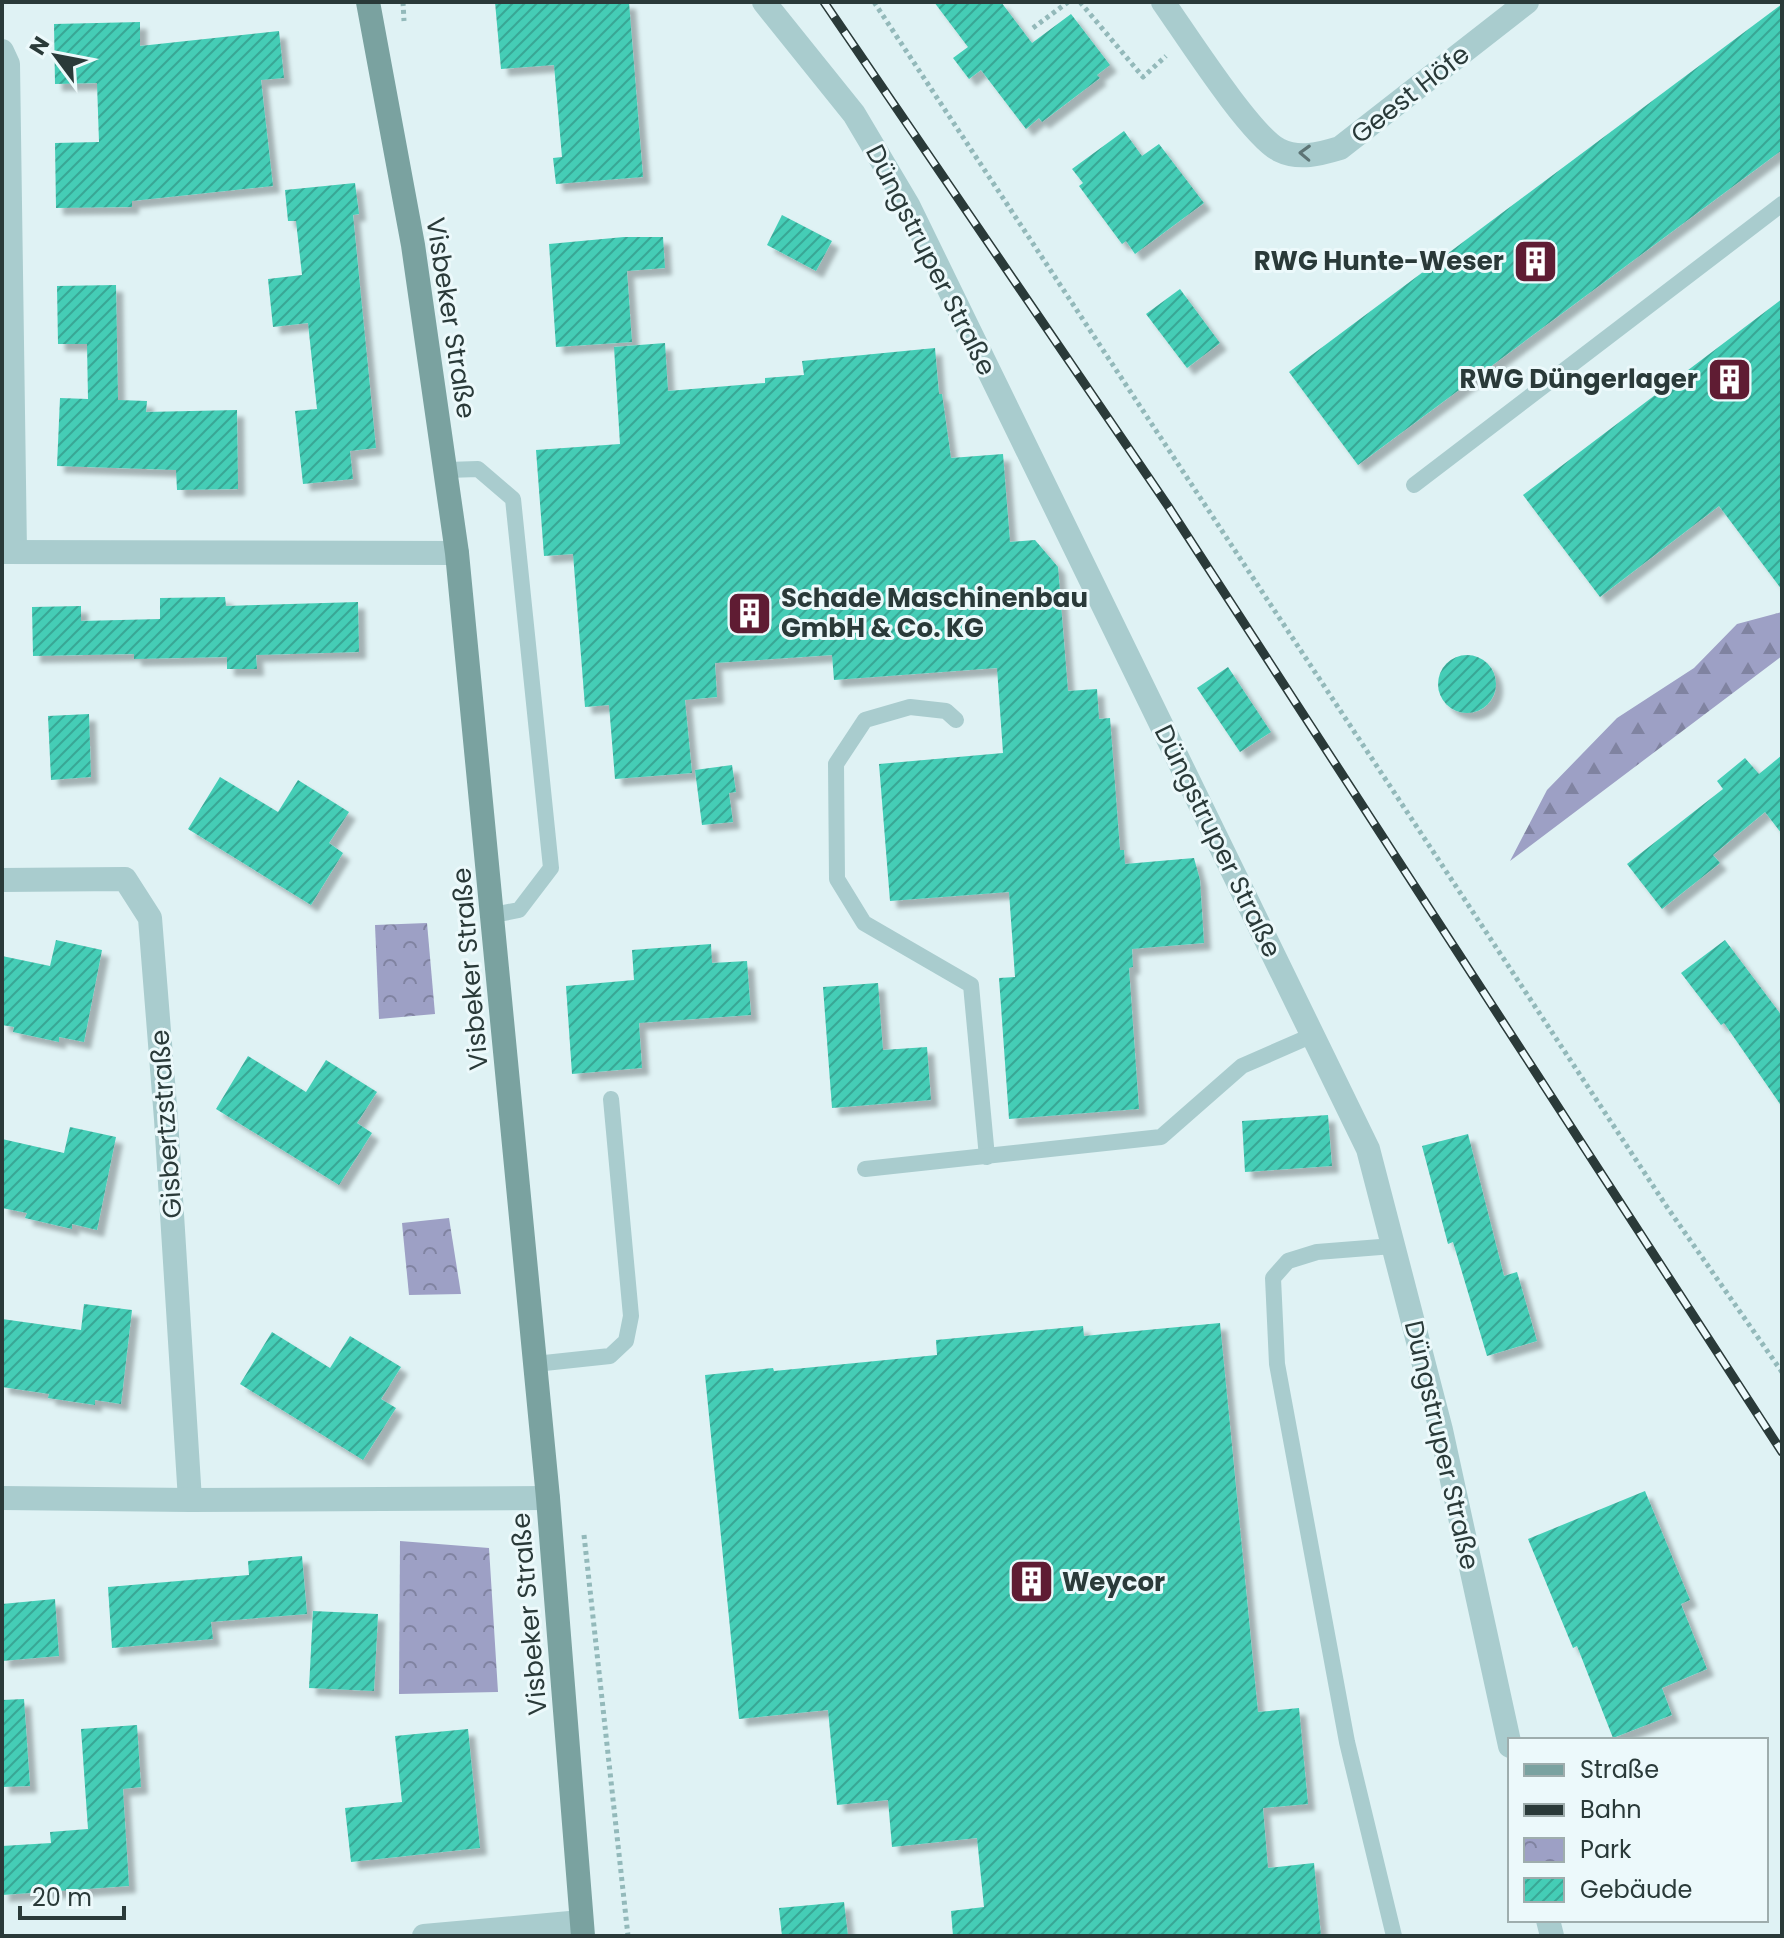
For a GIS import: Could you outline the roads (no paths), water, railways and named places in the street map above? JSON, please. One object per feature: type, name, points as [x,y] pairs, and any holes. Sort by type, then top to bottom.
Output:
[{"type":"street","name":"Visbeker Straße","points":[[368,2],[413,245],[457,553],[548,1498],[582,1929]]},
{"type":"street","name":"Düngstruper Straße","points":[[764,2],[854,114],[908,205],[1368,1149],[1441,1430],[1508,1738]]},
{"type":"street","name":"Geest Höfe","points":[[1163,2],[1254,128],[1279,150],[1307,157],[1340,148],[1527,2]]},
{"type":"street","points":[[2,51],[8,64],[9,552],[457,553]]},
{"type":"street","name":"Gisbertzstraße","points":[[2,880],[125,879],[150,918],[190,1500]]},
{"type":"street","points":[[2,1498],[548,1498]]},
{"type":"street","points":[[424,1936],[582,1929]]},
{"type":"lane","points":[[1414,485],[1782,204]]},
{"type":"lane","points":[[447,470],[478,469],[513,499],[551,868],[519,910],[493,915]]},
{"type":"lane","points":[[956,720],[946,711],[910,707],[865,720],[836,764],[837,879],[864,923],[971,985],[987,1157]]},
{"type":"lane","points":[[865,1169],[1161,1137],[1242,1066],[1313,1035]]},
{"type":"lane","points":[[535,1364],[610,1356],[626,1341],[631,1316],[611,1099]]},
{"type":"lane","points":[[1393,1246],[1317,1252],[1288,1261],[1273,1278],[1277,1364],[1324,1621],[1347,1742],[1394,1936]]},
{"type":"railway","points":[[824,2],[1168,506],[1782,1452]]},
{"type":"place","name":"RWG Hunte-Weser","points":[[1535,261]]},
{"type":"place","name":"RWG Düngerlager","points":[[1729,379]]},
{"type":"place","name":"Schade Maschinenbau GmbH & Co. KG","points":[[750,613]]},
{"type":"place","name":"Weycor","points":[[1031,1582]]}]
